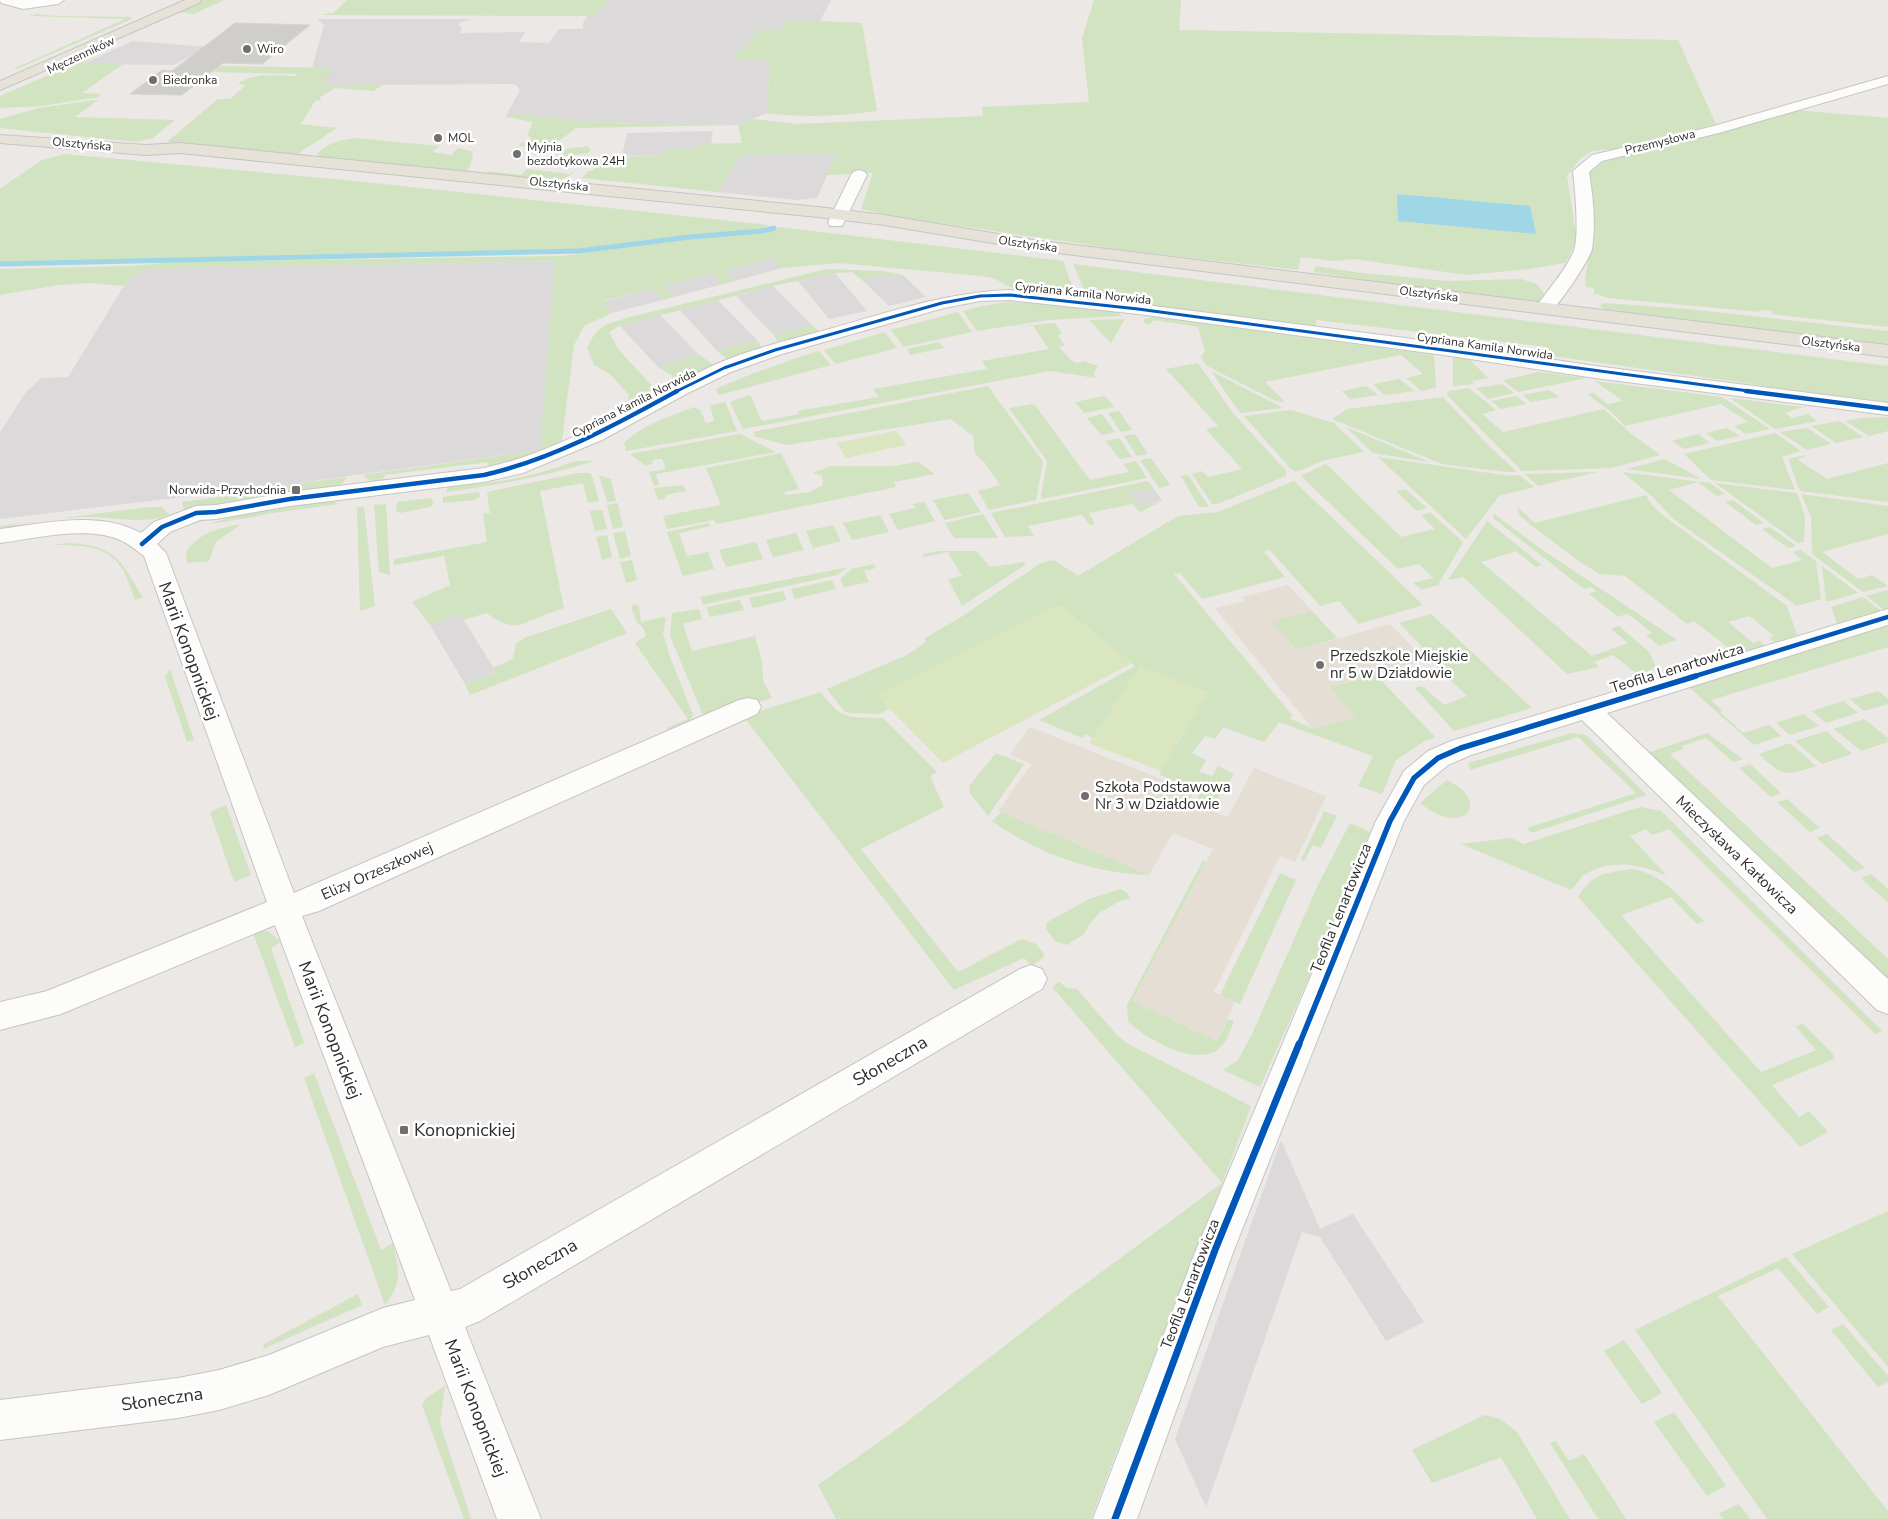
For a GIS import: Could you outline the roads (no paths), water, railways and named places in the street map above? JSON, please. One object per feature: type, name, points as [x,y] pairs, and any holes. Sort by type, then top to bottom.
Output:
[{"type":"main road","name":"Męczenników","points":[[0,86],[195,0]]},
{"type":"main road","name":"Męczenników","points":[[0,93],[98,48],[161,16]]},
{"type":"main road","name":"Olsztyńska","points":[[0,137],[146,150],[170,155],[838,218],[1034,245],[1888,351]]},
{"type":"street","points":[[5,0],[23,6],[58,0]]},
{"type":"street","name":"Przemysłowa","points":[[1544,308],[1564,283],[1583,251],[1585,199],[1581,171],[1597,158],[1714,130],[1888,80]]},
{"type":"street","points":[[838,218],[859,175]]},
{"type":"street","name":"Cypriana Kamila Norwida","points":[[142,544],[188,527],[216,512],[290,500],[484,476],[515,468],[595,436],[679,390],[741,362],[784,347],[942,303],[980,296],[1010,295],[1138,309],[1444,349],[1595,372],[1888,409]]},
{"type":"street","points":[[0,536],[58,528],[98,528],[126,534],[142,544]]},
{"type":"street","name":"Marii Konopnickiej","points":[[142,544],[154,553],[284,908],[520,1519]]},
{"type":"street","name":"Teofila Lenartowicza","points":[[1115,1519],[1215,1250],[1390,821],[1414,778],[1438,758],[1461,748],[1675,681],[1888,618]]},
{"type":"street","name":"Elizy Orzeszkowej","points":[[0,1016],[50,1004],[284,908],[308,902],[748,707]]},
{"type":"street","name":"Mieczysława Karłowicza","points":[[1586,709],[1888,1000]]},
{"type":"street","name":"Słoneczna","points":[[0,1420],[178,1398],[219,1390],[269,1375],[383,1328],[466,1308],[1031,979]]},
{"type":"water","points":[[1397,194],[1530,206],[1536,234],[1398,221]]},
{"type":"waterway","points":[[0,264],[579,251],[690,237],[762,231],[774,228]]},
{"type":"place","name":"Wiro","points":[[247,49]]},
{"type":"place","name":"Biedronka","points":[[153,80]]},
{"type":"place","name":"MOL","points":[[438,138]]},
{"type":"place","name":"Myjnia bezdotykowa 24H","points":[[517,154]]},
{"type":"place","name":"Norwida-Przychodnia","points":[[296,490]]},
{"type":"place","name":"Przedszkole Miejskie nr 5 w Działdowie","points":[[1320,665]]},
{"type":"place","name":"Szkoła Podstawowa Nr 3 w Działdowie","points":[[1085,796]]},
{"type":"place","name":"Konopnickiej","points":[[404,1130]]}]
